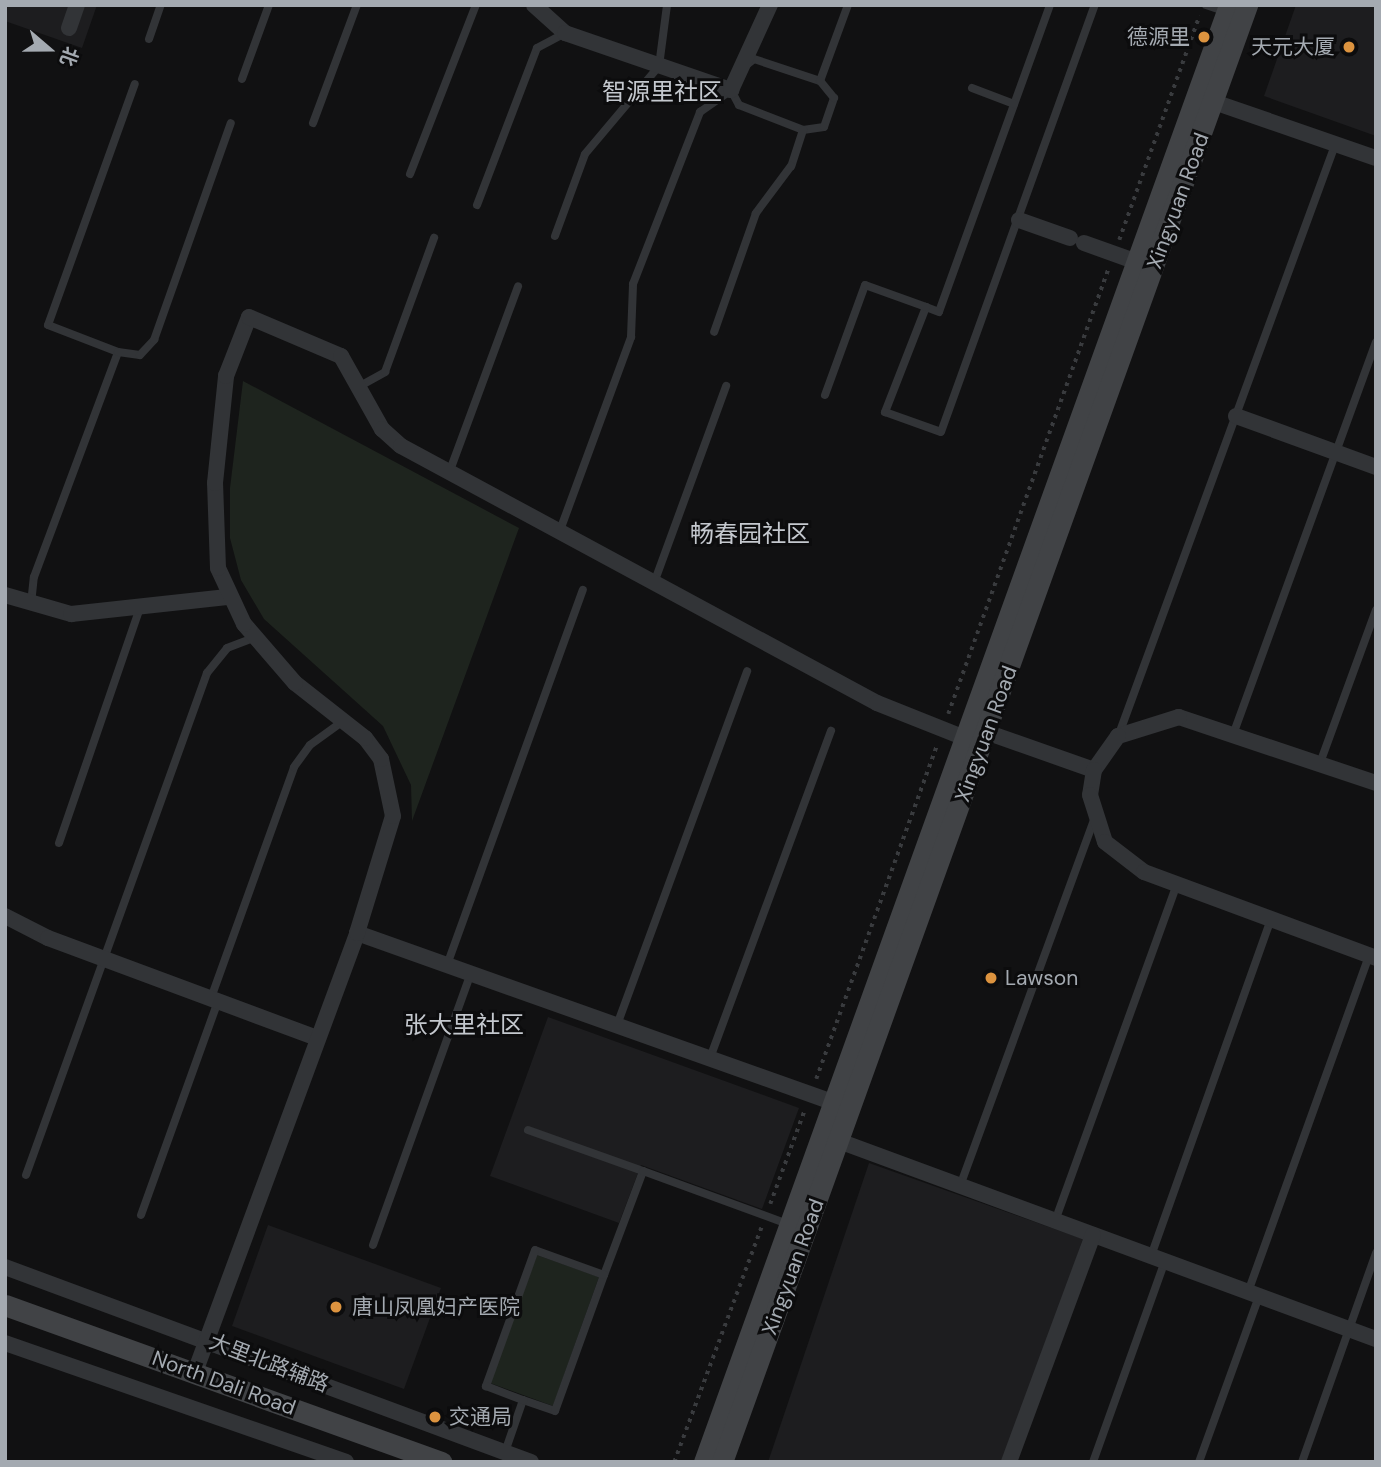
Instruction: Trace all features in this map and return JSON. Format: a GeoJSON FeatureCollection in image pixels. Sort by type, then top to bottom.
{"type":"FeatureCollection","features":[{"type":"Feature","properties":{"kind":"main road","name":"Xingyuan Road"},"geometry":{"type":"LineString","coordinates":[[722,1462],[1247,5]]}},
{"type":"Feature","properties":{"kind":"main road","name":"Xingyuan Road"},"geometry":{"type":"LineString","coordinates":[[704,1462],[1228,9]]}},
{"type":"Feature","properties":{"kind":"main road","name":"North Dali Road"},"geometry":{"type":"LineString","coordinates":[[5,1305],[442,1462]]}},
{"type":"Feature","properties":{"kind":"street"},"geometry":{"type":"LineString","coordinates":[[69,28],[77,5]]}},
{"type":"Feature","properties":{"kind":"street"},"geometry":{"type":"LineString","coordinates":[[534,5],[565,33],[731,90],[737,70],[770,5]]}},
{"type":"Feature","properties":{"kind":"street"},"geometry":{"type":"LineString","coordinates":[[1214,102],[1376,158]]}},
{"type":"Feature","properties":{"kind":"street"},"geometry":{"type":"LineString","coordinates":[[1019,220],[1137,261]]}},
{"type":"Feature","properties":{"kind":"street"},"geometry":{"type":"LineString","coordinates":[[195,1372],[357,933],[390,836],[392,790],[381,759],[343,721],[295,683],[227,597],[214,536],[215,483],[226,376],[249,317],[325,345],[360,386],[382,429],[449,473],[558,536],[877,703],[965,738]]}},
{"type":"Feature","properties":{"kind":"street"},"geometry":{"type":"LineString","coordinates":[[1237,416],[1376,467]]}},
{"type":"Feature","properties":{"kind":"street"},"geometry":{"type":"LineString","coordinates":[[5,595],[71,614],[227,597]]}},
{"type":"Feature","properties":{"kind":"street"},"geometry":{"type":"LineString","coordinates":[[1372,956],[1177,884],[1124,858],[1094,820],[1094,770],[1118,736],[1179,717],[1234,732],[1376,783]]}},
{"type":"Feature","properties":{"kind":"street"},"geometry":{"type":"LineString","coordinates":[[986,732],[1094,770]]}},
{"type":"Feature","properties":{"kind":"street"},"geometry":{"type":"LineString","coordinates":[[5,916],[103,958],[317,1038]]}},
{"type":"Feature","properties":{"kind":"street"},"geometry":{"type":"LineString","coordinates":[[357,933],[835,1102]]}},
{"type":"Feature","properties":{"kind":"street"},"geometry":{"type":"LineString","coordinates":[[839,1141],[1376,1339]]}},
{"type":"Feature","properties":{"kind":"street"},"geometry":{"type":"LineString","coordinates":[[1009,1462],[1093,1235]]}},
{"type":"Feature","properties":{"kind":"street","name":"大里北路辅路"},"geometry":{"type":"LineString","coordinates":[[5,1267],[531,1462]]}},
{"type":"Feature","properties":{"kind":"street"},"geometry":{"type":"LineString","coordinates":[[5,1343],[346,1462]]}},
{"type":"Feature","properties":{"kind":"lane"},"geometry":{"type":"LineString","coordinates":[[149,39],[161,5]]}},
{"type":"Feature","properties":{"kind":"lane"},"geometry":{"type":"LineString","coordinates":[[242,79],[269,5]]}},
{"type":"Feature","properties":{"kind":"lane"},"geometry":{"type":"LineString","coordinates":[[313,123],[357,5]]}},
{"type":"Feature","properties":{"kind":"lane"},"geometry":{"type":"LineString","coordinates":[[410,174],[476,5]]}},
{"type":"Feature","properties":{"kind":"lane"},"geometry":{"type":"LineString","coordinates":[[555,236],[584,154],[659,66],[667,5]]}},
{"type":"Feature","properties":{"kind":"lane"},"geometry":{"type":"LineString","coordinates":[[820,81],[848,5]]}},
{"type":"Feature","properties":{"kind":"lane"},"geometry":{"type":"LineString","coordinates":[[825,395],[865,285],[939,312],[1050,5]]}},
{"type":"Feature","properties":{"kind":"lane"},"geometry":{"type":"LineString","coordinates":[[926,307],[886,412],[942,432],[1095,5]]}},
{"type":"Feature","properties":{"kind":"lane"},"geometry":{"type":"LineString","coordinates":[[1206,5],[1228,9]]}},
{"type":"Feature","properties":{"kind":"lane"},"geometry":{"type":"LineString","coordinates":[[477,205],[537,48],[565,33]]}},
{"type":"Feature","properties":{"kind":"lane"},"geometry":{"type":"LineString","coordinates":[[558,536],[631,337],[638,272],[700,112],[731,90],[739,105],[803,130],[824,127],[834,98],[820,81],[754,59],[737,70]]}},
{"type":"Feature","properties":{"kind":"lane"},"geometry":{"type":"LineString","coordinates":[[135,85],[48,325],[118,352],[140,355],[154,340],[231,123]]}},
{"type":"Feature","properties":{"kind":"lane"},"geometry":{"type":"LineString","coordinates":[[972,88],[1014,104]]}},
{"type":"Feature","properties":{"kind":"lane"},"geometry":{"type":"LineString","coordinates":[[714,332],[756,213],[791,166],[803,130]]}},
{"type":"Feature","properties":{"kind":"lane"},"geometry":{"type":"LineString","coordinates":[[1118,736],[1335,145]]}},
{"type":"Feature","properties":{"kind":"lane"},"geometry":{"type":"LineString","coordinates":[[360,386],[385,372],[434,238]]}},
{"type":"Feature","properties":{"kind":"lane"},"geometry":{"type":"LineString","coordinates":[[449,473],[518,286]]}},
{"type":"Feature","properties":{"kind":"lane"},"geometry":{"type":"LineString","coordinates":[[1234,732],[1376,342]]}},
{"type":"Feature","properties":{"kind":"lane"},"geometry":{"type":"LineString","coordinates":[[32,604],[34,577],[118,352]]}},
{"type":"Feature","properties":{"kind":"lane"},"geometry":{"type":"LineString","coordinates":[[653,586],[726,386]]}},
{"type":"Feature","properties":{"kind":"lane"},"geometry":{"type":"LineString","coordinates":[[447,965],[583,590]]}},
{"type":"Feature","properties":{"kind":"lane"},"geometry":{"type":"LineString","coordinates":[[59,844],[140,608]]}},
{"type":"Feature","properties":{"kind":"lane"},"geometry":{"type":"LineString","coordinates":[[1320,763],[1376,610]]}},
{"type":"Feature","properties":{"kind":"lane"},"geometry":{"type":"LineString","coordinates":[[26,1175],[207,673],[227,649],[256,637]]}},
{"type":"Feature","properties":{"kind":"lane"},"geometry":{"type":"LineString","coordinates":[[617,1025],[747,671]]}},
{"type":"Feature","properties":{"kind":"lane"},"geometry":{"type":"LineString","coordinates":[[141,1215],[294,767],[310,744],[343,721]]}},
{"type":"Feature","properties":{"kind":"lane"},"geometry":{"type":"LineString","coordinates":[[710,1058],[831,731]]}},
{"type":"Feature","properties":{"kind":"lane"},"geometry":{"type":"LineString","coordinates":[[960,1186],[1094,820]]}},
{"type":"Feature","properties":{"kind":"lane"},"geometry":{"type":"LineString","coordinates":[[1055,1221],[1177,884]]}},
{"type":"Feature","properties":{"kind":"lane"},"geometry":{"type":"LineString","coordinates":[[1093,1462],[1271,919]]}},
{"type":"Feature","properties":{"kind":"lane"},"geometry":{"type":"LineString","coordinates":[[1199,1462],[1254,1294],[1372,956]]}},
{"type":"Feature","properties":{"kind":"lane"},"geometry":{"type":"LineString","coordinates":[[373,1245],[471,973]]}},
{"type":"Feature","properties":{"kind":"lane"},"geometry":{"type":"LineString","coordinates":[[528,1130],[791,1225]]}},
{"type":"Feature","properties":{"kind":"lane"},"geometry":{"type":"LineString","coordinates":[[604,1275],[535,1250],[486,1386],[555,1411],[643,1171]]}},
{"type":"Feature","properties":{"kind":"lane"},"geometry":{"type":"LineString","coordinates":[[1302,1462],[1376,1253]]}},
{"type":"Feature","properties":{"kind":"lane"},"geometry":{"type":"LineString","coordinates":[[505,1452],[523,1399]]}},
{"type":"Feature","properties":{"kind":"shaded area"},"geometry":{"type":"Polygon","coordinates":[[[5,5],[97,5],[82,48],[5,21],[5,5]]]}},
{"type":"Feature","properties":{"kind":"shaded area","name":"天元大厦"},"geometry":{"type":"Polygon","coordinates":[[[1296,5],[1376,5],[1376,136],[1264,96],[1296,5]]]}},
{"type":"Feature","properties":{"kind":"shaded area"},"geometry":{"type":"Polygon","coordinates":[[[243,381],[519,528],[412,821],[411,785],[383,726],[264,619],[241,580],[230,538],[230,488],[243,381]]]}},
{"type":"Feature","properties":{"kind":"shaded area"},"geometry":{"type":"Polygon","coordinates":[[[548,1017],[799,1108],[762,1209],[641,1165],[619,1223],[490,1176],[548,1017]]]}},
{"type":"Feature","properties":{"kind":"shaded area"},"geometry":{"type":"Polygon","coordinates":[[[869,1163],[1083,1239],[1006,1462],[768,1462],[869,1163]]]}},
{"type":"Feature","properties":{"kind":"shaded area","name":"唐山凤凰妇产医院"},"geometry":{"type":"Polygon","coordinates":[[[268,1225],[441,1288],[404,1389],[232,1326],[268,1225]]]}},
{"type":"Feature","properties":{"kind":"shaded area"},"geometry":{"type":"Polygon","coordinates":[[[537,1255],[599,1277],[553,1406],[490,1383],[537,1255]]]}},
{"type":"Feature","properties":{"kind":"place","name":"德源里"},"geometry":{"type":"Point","coordinates":[1204,37]}},
{"type":"Feature","properties":{"kind":"place","name":"天元大厦"},"geometry":{"type":"Point","coordinates":[1349,47]}},
{"type":"Feature","properties":{"kind":"place","name":"Lawson"},"geometry":{"type":"Point","coordinates":[991,978]}},
{"type":"Feature","properties":{"kind":"place","name":"唐山凤凰妇产医院"},"geometry":{"type":"Point","coordinates":[336,1307]}},
{"type":"Feature","properties":{"kind":"place","name":"交通局"},"geometry":{"type":"Point","coordinates":[435,1417]}},
{"type":"Feature","properties":{"kind":"district","name":"智源里社区"},"geometry":{"type":"Point","coordinates":[662,92]}},
{"type":"Feature","properties":{"kind":"district","name":"畅春园社区"},"geometry":{"type":"Point","coordinates":[750,534]}},
{"type":"Feature","properties":{"kind":"district","name":"张大里社区"},"geometry":{"type":"Point","coordinates":[464,1025]}}]}
